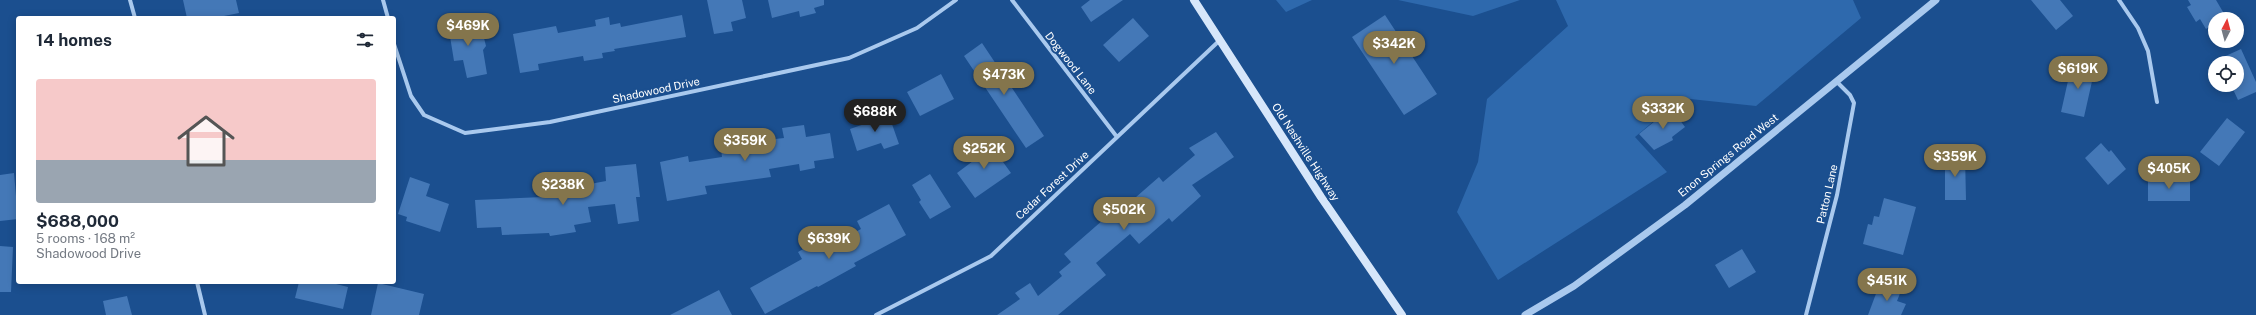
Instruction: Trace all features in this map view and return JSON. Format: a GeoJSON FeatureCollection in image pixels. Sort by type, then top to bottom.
{"type":"FeatureCollection","features":[{"type":"Feature","properties":{"kind":"main road","name":"Old Nashville Highway"},"geometry":{"type":"LineString","coordinates":[[1194,0],[1321,197],[1402,315]]}},
{"type":"Feature","properties":{"kind":"street"},"geometry":{"type":"LineString","coordinates":[[130,0],[134,16]]}},
{"type":"Feature","properties":{"kind":"street"},"geometry":{"type":"LineString","coordinates":[[383,0],[387,16]]}},
{"type":"Feature","properties":{"kind":"street","name":"Shadowood Drive"},"geometry":{"type":"LineString","coordinates":[[396,50],[412,96],[424,114],[465,133],[550,122],[849,58],[917,28],[956,0]]}},
{"type":"Feature","properties":{"kind":"street","name":"Dogwood Lane"},"geometry":{"type":"LineString","coordinates":[[1012,0],[1117,137]]}},
{"type":"Feature","properties":{"kind":"street","name":"Enon Springs Road West"},"geometry":{"type":"LineString","coordinates":[[1526,315],[1574,286],[1685,205],[1936,0]]}},
{"type":"Feature","properties":{"kind":"street"},"geometry":{"type":"LineString","coordinates":[[2119,0],[2138,28],[2148,51],[2157,102]]}},
{"type":"Feature","properties":{"kind":"street","name":"Cedar Forest Drive"},"geometry":{"type":"LineString","coordinates":[[876,315],[991,256],[1220,40]]}},
{"type":"Feature","properties":{"kind":"street","name":"Patton Lane"},"geometry":{"type":"LineString","coordinates":[[1806,315],[1837,195],[1854,104],[1850,95],[1836,81]]}},
{"type":"Feature","properties":{"kind":"street"},"geometry":{"type":"LineString","coordinates":[[197,284],[205,315]]}},
{"type":"Feature","properties":{"kind":"shaded area"},"geometry":{"type":"Polygon","coordinates":[[[1276,0],[1312,0],[1286,12],[1276,0]]]}},
{"type":"Feature","properties":{"kind":"shaded area"},"geometry":{"type":"Polygon","coordinates":[[[1398,0],[1520,0],[1473,16],[1398,0]]]}},
{"type":"Feature","properties":{"kind":"shaded area"},"geometry":{"type":"Polygon","coordinates":[[[1556,0],[1853,0],[1861,18],[1756,106],[1681,98],[1635,137],[1667,172],[1498,280],[1457,212],[1478,162],[1487,99],[1568,26],[1556,0]]]}},
{"type":"Feature","properties":{"kind":"building"},"geometry":{"type":"Polygon","coordinates":[[[183,0],[236,0],[239,13],[224,16],[187,16],[183,0]]]}},
{"type":"Feature","properties":{"kind":"building"},"geometry":{"type":"Polygon","coordinates":[[[707,0],[742,0],[746,18],[731,22],[733,31],[714,34],[707,0]]]}},
{"type":"Feature","properties":{"kind":"building"},"geometry":{"type":"Polygon","coordinates":[[[768,0],[824,0],[824,5],[814,8],[816,13],[800,17],[799,11],[772,18],[768,0]]]}},
{"type":"Feature","properties":{"kind":"building"},"geometry":{"type":"Polygon","coordinates":[[[1090,0],[1123,0],[1091,22],[1081,7],[1090,0]]]}},
{"type":"Feature","properties":{"kind":"building"},"geometry":{"type":"Polygon","coordinates":[[[2031,0],[2060,0],[2073,16],[2056,30],[2031,0]]]}},
{"type":"Feature","properties":{"kind":"building"},"geometry":{"type":"Polygon","coordinates":[[[2188,0],[2216,0],[2223,12],[2208,12],[2208,28],[2206,29],[2200,19],[2196,22],[2187,7],[2191,5],[2188,0]]]}},
{"type":"Feature","properties":{"kind":"building"},"geometry":{"type":"Polygon","coordinates":[[[682,15],[686,37],[614,49],[615,51],[602,53],[603,58],[584,61],[583,56],[538,64],[539,70],[520,73],[513,34],[556,26],[558,33],[596,26],[595,20],[609,17],[610,25],[620,23],[621,27],[682,15]]]}},
{"type":"Feature","properties":{"kind":"building"},"geometry":{"type":"Polygon","coordinates":[[[1385,15],[1437,94],[1404,115],[1352,37],[1385,15]]]}},
{"type":"Feature","properties":{"kind":"building"},"geometry":{"type":"Polygon","coordinates":[[[1133,18],[1149,36],[1119,62],[1103,45],[1133,18]]]}},
{"type":"Feature","properties":{"kind":"building"},"geometry":{"type":"Polygon","coordinates":[[[476,19],[479,35],[484,38],[486,46],[483,50],[487,74],[467,78],[463,60],[454,61],[448,24],[476,19]]]}},
{"type":"Feature","properties":{"kind":"building"},"geometry":{"type":"Polygon","coordinates":[[[982,43],[1044,136],[1026,148],[964,56],[982,43]]]}},
{"type":"Feature","properties":{"kind":"building"},"geometry":{"type":"Polygon","coordinates":[[[2241,49],[2256,82],[2256,92],[2238,100],[2234,92],[2244,92],[2244,56],[2226,56],[2241,49]]]}},
{"type":"Feature","properties":{"kind":"building"},"geometry":{"type":"Polygon","coordinates":[[[2072,63],[2095,68],[2084,117],[2061,112],[2072,63]]]}},
{"type":"Feature","properties":{"kind":"building"},"geometry":{"type":"Polygon","coordinates":[[[941,74],[954,99],[920,116],[907,92],[941,74]]]}},
{"type":"Feature","properties":{"kind":"building"},"geometry":{"type":"Polygon","coordinates":[[[1671,108],[1685,127],[1672,137],[1673,140],[1654,150],[1639,134],[1671,108]]]}},
{"type":"Feature","properties":{"kind":"building"},"geometry":{"type":"Polygon","coordinates":[[[887,110],[899,144],[884,149],[881,143],[857,151],[850,129],[876,120],[874,115],[887,110]]]}},
{"type":"Feature","properties":{"kind":"building"},"geometry":{"type":"Polygon","coordinates":[[[2227,118],[2245,132],[2219,166],[2200,152],[2227,118]]]}},
{"type":"Feature","properties":{"kind":"building"},"geometry":{"type":"Polygon","coordinates":[[[804,125],[806,137],[830,133],[834,158],[814,161],[815,168],[800,171],[799,164],[769,169],[771,177],[705,186],[707,194],[667,201],[660,162],[688,156],[689,162],[722,157],[720,141],[741,138],[742,143],[784,138],[782,128],[804,125]]]}},
{"type":"Feature","properties":{"kind":"building"},"geometry":{"type":"Polygon","coordinates":[[[1216,132],[1234,157],[1192,185],[1201,196],[1172,222],[1169,218],[1139,244],[1130,234],[1096,263],[1106,275],[1058,315],[997,315],[1020,299],[1015,293],[1030,283],[1038,296],[1062,276],[1059,272],[1071,262],[1064,254],[1111,213],[1118,209],[1120,211],[1159,177],[1163,182],[1195,155],[1189,148],[1216,132]]]}},
{"type":"Feature","properties":{"kind":"building"},"geometry":{"type":"Polygon","coordinates":[[[987,140],[1011,173],[975,198],[957,173],[977,158],[972,152],[987,140]]]}},
{"type":"Feature","properties":{"kind":"building"},"geometry":{"type":"Polygon","coordinates":[[[2101,143],[2109,152],[2111,150],[2126,169],[2108,185],[2085,158],[2101,143]]]}},
{"type":"Feature","properties":{"kind":"building"},"geometry":{"type":"Polygon","coordinates":[[[1945,155],[1965,155],[1966,200],[1945,200],[1945,155]]]}},
{"type":"Feature","properties":{"kind":"building"},"geometry":{"type":"Polygon","coordinates":[[[636,164],[640,197],[636,197],[639,221],[618,224],[615,204],[588,207],[591,222],[574,225],[576,232],[550,236],[549,233],[502,235],[501,227],[477,228],[475,200],[543,197],[542,193],[606,181],[605,167],[636,164]]]}},
{"type":"Feature","properties":{"kind":"building"},"geometry":{"type":"Polygon","coordinates":[[[14,173],[16,219],[0,221],[0,175],[14,173]]]}},
{"type":"Feature","properties":{"kind":"building"},"geometry":{"type":"Polygon","coordinates":[[[930,174],[951,207],[930,219],[919,202],[921,200],[912,185],[930,174]]]}},
{"type":"Feature","properties":{"kind":"building"},"geometry":{"type":"Polygon","coordinates":[[[410,177],[430,184],[426,196],[449,204],[440,232],[406,221],[407,217],[398,214],[410,177]]]}},
{"type":"Feature","properties":{"kind":"building"},"geometry":{"type":"Polygon","coordinates":[[[2148,178],[2190,178],[2190,201],[2148,201],[2148,178]]]}},
{"type":"Feature","properties":{"kind":"building"},"geometry":{"type":"Polygon","coordinates":[[[1884,198],[1916,207],[1903,255],[1863,244],[1868,224],[1872,225],[1874,216],[1879,217],[1884,198]]]}},
{"type":"Feature","properties":{"kind":"building"},"geometry":{"type":"Polygon","coordinates":[[[889,204],[906,235],[854,263],[856,266],[765,314],[750,288],[802,259],[798,252],[827,235],[833,244],[861,229],[857,221],[889,204]]]}},
{"type":"Feature","properties":{"kind":"building"},"geometry":{"type":"Polygon","coordinates":[[[0,246],[13,247],[11,292],[0,292],[0,246]]]}},
{"type":"Feature","properties":{"kind":"building"},"geometry":{"type":"Polygon","coordinates":[[[1742,249],[1756,272],[1729,288],[1715,265],[1742,249]]]}},
{"type":"Feature","properties":{"kind":"building"},"geometry":{"type":"Polygon","coordinates":[[[1880,283],[1901,291],[1897,301],[1906,304],[1901,315],[1868,315],[1880,283]]]}},
{"type":"Feature","properties":{"kind":"building"},"geometry":{"type":"Polygon","coordinates":[[[298,284],[336,284],[348,287],[343,309],[295,298],[298,284]]]}},
{"type":"Feature","properties":{"kind":"building"},"geometry":{"type":"Polygon","coordinates":[[[378,284],[424,294],[419,315],[371,315],[378,284]]]}},
{"type":"Feature","properties":{"kind":"building"},"geometry":{"type":"Polygon","coordinates":[[[719,290],[732,315],[670,315],[719,290]]]}},
{"type":"Feature","properties":{"kind":"building"},"geometry":{"type":"Polygon","coordinates":[[[127,296],[132,315],[106,315],[103,301],[127,296]]]}}]}
